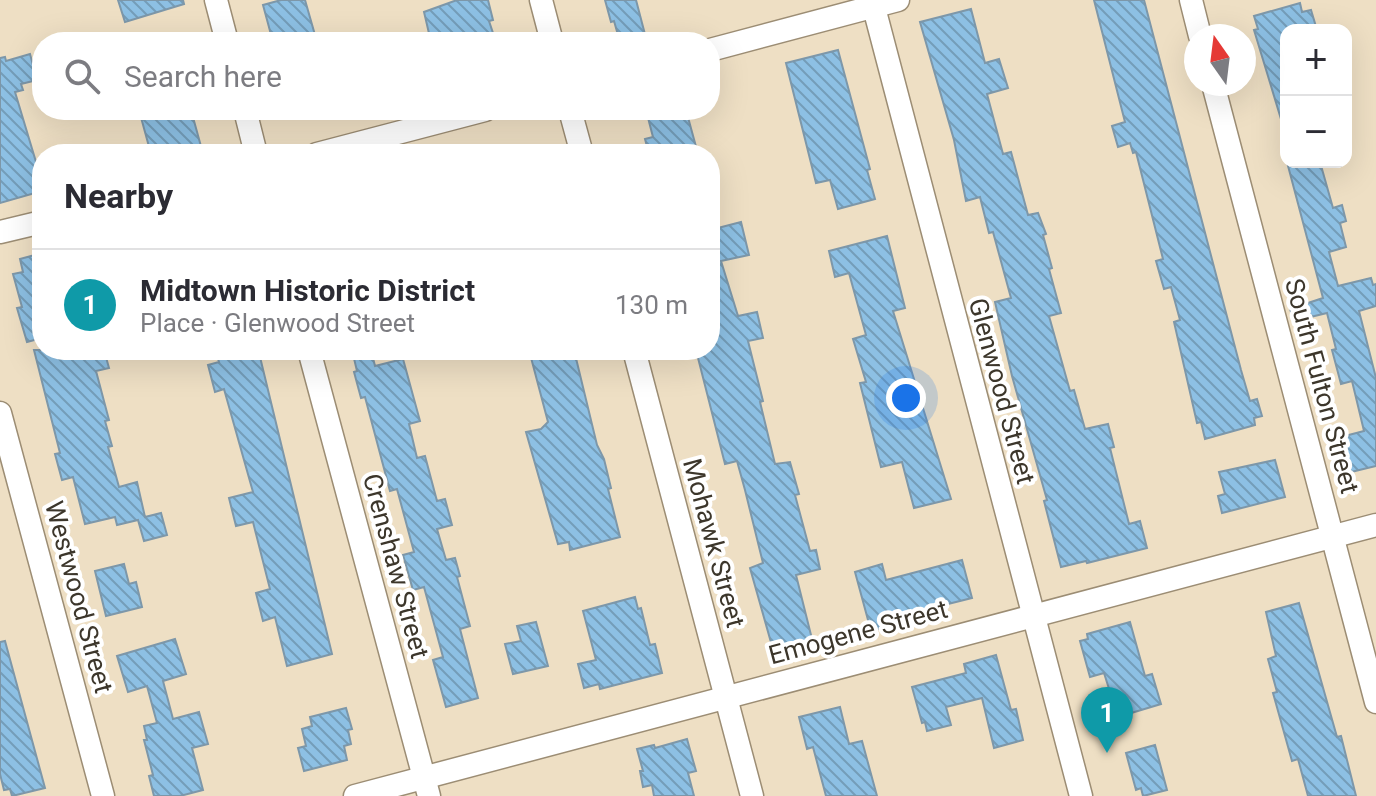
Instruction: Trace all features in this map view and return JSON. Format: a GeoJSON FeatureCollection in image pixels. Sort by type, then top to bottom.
{"type":"FeatureCollection","features":[{"type":"Feature","properties":{"kind":"street"},"geometry":{"type":"LineString","coordinates":[[216,0],[224,32]]}},
{"type":"Feature","properties":{"kind":"street"},"geometry":{"type":"LineString","coordinates":[[541,0],[549,32]]}},
{"type":"Feature","properties":{"kind":"street"},"geometry":{"type":"LineString","coordinates":[[720,47],[872,3],[898,0]]}},
{"type":"Feature","properties":{"kind":"street"},"geometry":{"type":"LineString","coordinates":[[1191,0],[1197,24]]}},
{"type":"Feature","properties":{"kind":"street","name":"Glenwood Street"},"geometry":{"type":"LineString","coordinates":[[872,3],[1081,796]]}},
{"type":"Feature","properties":{"kind":"street","name":"South Fulton Street"},"geometry":{"type":"LineString","coordinates":[[1216,96],[1376,702]]}},
{"type":"Feature","properties":{"kind":"street"},"geometry":{"type":"LineString","coordinates":[[248,120],[254,144]]}},
{"type":"Feature","properties":{"kind":"street"},"geometry":{"type":"LineString","coordinates":[[355,144],[447,120]]}},
{"type":"Feature","properties":{"kind":"street"},"geometry":{"type":"LineString","coordinates":[[573,120],[579,144]]}},
{"type":"Feature","properties":{"kind":"street"},"geometry":{"type":"LineString","coordinates":[[0,232],[32,224]]}},
{"type":"Feature","properties":{"kind":"street","name":"Crenshaw Street"},"geometry":{"type":"LineString","coordinates":[[312,360],[426,787]]}},
{"type":"Feature","properties":{"kind":"street","name":"Mohawk Street"},"geometry":{"type":"LineString","coordinates":[[637,360],[752,796]]}},
{"type":"Feature","properties":{"kind":"street","name":"Westwood Street"},"geometry":{"type":"LineString","coordinates":[[0,413],[103,796]]}},
{"type":"Feature","properties":{"kind":"street","name":"Emogene Street"},"geometry":{"type":"LineString","coordinates":[[355,796],[426,787],[726,696],[1376,525]]}},
{"type":"Feature","properties":{"kind":"building"},"geometry":{"type":"Polygon","coordinates":[[[118,0],[183,0],[184,4],[125,22],[118,0]]]}},
{"type":"Feature","properties":{"kind":"building"},"geometry":{"type":"Polygon","coordinates":[[[281,0],[305,0],[314,32],[270,32],[263,5],[281,0]]]}},
{"type":"Feature","properties":{"kind":"building"},"geometry":{"type":"Polygon","coordinates":[[[457,0],[488,0],[493,32],[429,32],[424,12],[457,0]]]}},
{"type":"Feature","properties":{"kind":"building"},"geometry":{"type":"Polygon","coordinates":[[[605,0],[636,0],[644,32],[617,32],[614,21],[611,22],[605,0]]]}},
{"type":"Feature","properties":{"kind":"building"},"geometry":{"type":"Polygon","coordinates":[[[1094,0],[1144,0],[1241,370],[1250,401],[1257,399],[1262,416],[1254,418],[1255,425],[1205,439],[1201,422],[1197,423],[1174,322],[1180,320],[1171,287],[1164,289],[1156,261],[1163,259],[1136,152],[1133,153],[1130,143],[1118,147],[1112,126],[1125,122],[1094,0]]]}},
{"type":"Feature","properties":{"kind":"building"},"geometry":{"type":"Polygon","coordinates":[[[1300,3],[1302,12],[1311,10],[1315,24],[1280,24],[1280,116],[1256,37],[1258,29],[1254,16],[1300,3]]]}},
{"type":"Feature","properties":{"kind":"building"},"geometry":{"type":"Polygon","coordinates":[[[971,9],[985,63],[999,59],[1008,88],[987,94],[1003,154],[1011,152],[1028,215],[1038,213],[1046,234],[1043,235],[1052,268],[1049,269],[1061,313],[1049,316],[1070,391],[1074,390],[1085,429],[1108,424],[1114,447],[1110,448],[1129,524],[1140,521],[1147,548],[1061,567],[1044,501],[1047,500],[995,302],[1011,298],[980,197],[966,201],[954,140],[920,22],[971,9]]]}},
{"type":"Feature","properties":{"kind":"building"},"geometry":{"type":"Polygon","coordinates":[[[838,50],[875,199],[838,209],[830,180],[816,183],[786,63],[838,50]]]}},
{"type":"Feature","properties":{"kind":"building"},"geometry":{"type":"Polygon","coordinates":[[[30,54],[32,61],[32,81],[21,84],[23,90],[15,92],[32,149],[32,194],[0,203],[0,58],[5,57],[6,61],[30,54]]]}},
{"type":"Feature","properties":{"kind":"building"},"geometry":{"type":"Polygon","coordinates":[[[142,120],[194,120],[200,144],[148,144],[142,120]]]}},
{"type":"Feature","properties":{"kind":"building"},"geometry":{"type":"Polygon","coordinates":[[[649,120],[689,120],[695,144],[646,144],[645,139],[653,137],[649,120]]]}},
{"type":"Feature","properties":{"kind":"building"},"geometry":{"type":"Polygon","coordinates":[[[1289,168],[1322,168],[1333,208],[1342,205],[1346,221],[1340,223],[1346,247],[1329,252],[1338,286],[1371,278],[1373,285],[1376,284],[1376,306],[1359,311],[1376,378],[1376,466],[1351,472],[1341,437],[1364,431],[1352,381],[1341,384],[1327,313],[1294,321],[1290,309],[1323,298],[1289,168]]]}},
{"type":"Feature","properties":{"kind":"building"},"geometry":{"type":"Polygon","coordinates":[[[741,222],[749,255],[721,261],[738,316],[757,312],[763,338],[748,341],[775,464],[790,462],[810,551],[816,550],[820,569],[796,575],[813,643],[774,653],[750,568],[763,563],[745,490],[737,461],[725,464],[699,360],[720,360],[720,227],[741,222]]]}},
{"type":"Feature","properties":{"kind":"building"},"geometry":{"type":"Polygon","coordinates":[[[887,236],[905,308],[893,311],[951,499],[914,508],[902,462],[881,467],[860,383],[866,382],[853,339],[866,335],[849,273],[835,277],[829,251],[887,236]]]}},
{"type":"Feature","properties":{"kind":"building"},"geometry":{"type":"Polygon","coordinates":[[[32,256],[32,341],[27,342],[17,308],[22,307],[13,274],[23,272],[20,259],[32,256]]]}},
{"type":"Feature","properties":{"kind":"building"},"geometry":{"type":"Polygon","coordinates":[[[37,360],[107,360],[109,368],[96,371],[109,420],[105,421],[112,446],[108,447],[119,487],[137,482],[145,517],[161,513],[167,535],[144,541],[138,520],[117,525],[115,517],[85,524],[73,477],[62,480],[55,454],[60,453],[37,360]]]}},
{"type":"Feature","properties":{"kind":"building"},"geometry":{"type":"Polygon","coordinates":[[[261,360],[332,654],[287,666],[275,617],[263,621],[256,593],[270,589],[253,522],[236,526],[229,498],[253,492],[224,389],[215,392],[208,365],[261,360]]]}},
{"type":"Feature","properties":{"kind":"building"},"geometry":{"type":"Polygon","coordinates":[[[354,360],[374,360],[375,366],[403,360],[420,421],[409,424],[417,458],[425,456],[437,501],[445,499],[452,525],[437,529],[446,560],[455,558],[460,576],[457,577],[470,626],[460,629],[478,698],[446,707],[433,660],[443,657],[424,587],[413,590],[403,555],[414,552],[397,489],[390,491],[365,397],[361,398],[354,372],[357,371],[354,360]]]}},
{"type":"Feature","properties":{"kind":"building"},"geometry":{"type":"Polygon","coordinates":[[[532,360],[576,360],[597,445],[604,459],[620,537],[570,550],[569,542],[558,544],[526,432],[541,429],[548,422],[532,360]]]}},
{"type":"Feature","properties":{"kind":"building"},"geometry":{"type":"Polygon","coordinates":[[[1275,460],[1285,497],[1222,513],[1218,496],[1225,494],[1219,472],[1275,460]]]}},
{"type":"Feature","properties":{"kind":"building"},"geometry":{"type":"Polygon","coordinates":[[[962,560],[972,598],[896,617],[898,624],[871,631],[855,572],[882,564],[886,580],[962,560]]]}},
{"type":"Feature","properties":{"kind":"building"},"geometry":{"type":"Polygon","coordinates":[[[124,564],[129,584],[136,582],[142,607],[106,616],[95,571],[124,564]]]}},
{"type":"Feature","properties":{"kind":"building"},"geometry":{"type":"Polygon","coordinates":[[[635,597],[638,609],[641,608],[650,645],[655,644],[662,673],[600,689],[599,684],[584,688],[578,664],[596,660],[583,611],[635,597]]]}},
{"type":"Feature","properties":{"kind":"building"},"geometry":{"type":"Polygon","coordinates":[[[1299,603],[1337,737],[1341,736],[1356,796],[1308,796],[1298,759],[1292,761],[1273,693],[1277,692],[1268,659],[1276,656],[1266,612],[1299,603]]]}},
{"type":"Feature","properties":{"kind":"building"},"geometry":{"type":"Polygon","coordinates":[[[536,622],[548,666],[513,674],[505,644],[521,641],[517,626],[536,622]]]}},
{"type":"Feature","properties":{"kind":"building"},"geometry":{"type":"Polygon","coordinates":[[[1130,622],[1145,676],[1152,674],[1161,704],[1118,717],[1104,673],[1090,677],[1080,641],[1088,639],[1087,634],[1130,622]]]}},
{"type":"Feature","properties":{"kind":"building"},"geometry":{"type":"Polygon","coordinates":[[[175,639],[186,674],[163,681],[173,719],[199,712],[208,744],[192,748],[203,790],[180,796],[154,796],[144,726],[157,723],[147,686],[128,692],[117,656],[175,639]]]}},
{"type":"Feature","properties":{"kind":"building"},"geometry":{"type":"Polygon","coordinates":[[[5,641],[45,788],[12,796],[10,789],[4,790],[0,774],[0,642],[5,641]]]}},
{"type":"Feature","properties":{"kind":"building"},"geometry":{"type":"Polygon","coordinates":[[[996,655],[1011,710],[1016,709],[1023,740],[994,748],[982,698],[946,707],[951,725],[927,731],[912,687],[966,673],[964,664],[996,655]]]}},
{"type":"Feature","properties":{"kind":"building"},"geometry":{"type":"Polygon","coordinates":[[[840,707],[849,744],[862,741],[877,796],[826,796],[813,747],[807,749],[799,717],[840,707]]]}},
{"type":"Feature","properties":{"kind":"building"},"geometry":{"type":"Polygon","coordinates":[[[346,708],[352,729],[348,730],[351,744],[344,746],[347,760],[304,771],[298,748],[306,746],[302,729],[312,726],[310,717],[346,708]]]}},
{"type":"Feature","properties":{"kind":"building"},"geometry":{"type":"Polygon","coordinates":[[[687,739],[696,771],[688,773],[694,796],[654,796],[652,785],[643,787],[640,771],[643,771],[637,749],[654,745],[655,748],[687,739]]]}},
{"type":"Feature","properties":{"kind":"building"},"geometry":{"type":"Polygon","coordinates":[[[1155,745],[1167,790],[1143,796],[1141,788],[1136,790],[1126,753],[1155,745]]]}},
{"type":"Feature","properties":{"kind":"place","name":"Midtown Historic District"},"geometry":{"type":"Point","coordinates":[1107,753]}}]}
